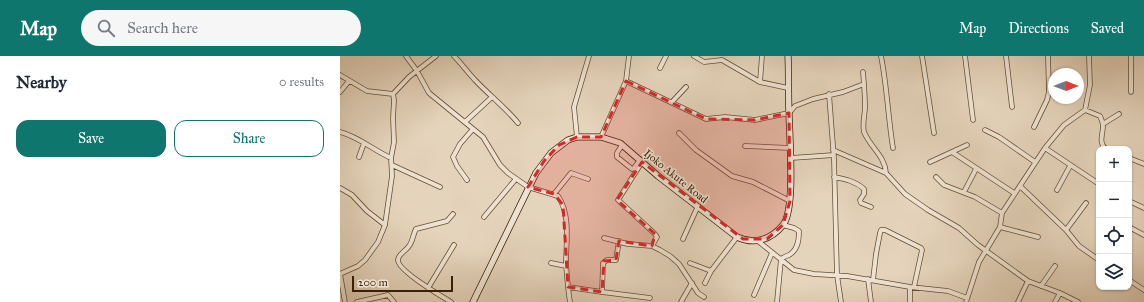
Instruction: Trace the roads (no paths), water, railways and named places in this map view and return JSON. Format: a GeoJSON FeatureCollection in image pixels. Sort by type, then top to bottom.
{"type":"FeatureCollection","features":[{"type":"Feature","properties":{"kind":"main road"},"geometry":{"type":"LineString","coordinates":[[758,241],[767,239],[783,225],[790,200],[788,56]]}},
{"type":"Feature","properties":{"kind":"main road","name":"Ijoko Akute Road"},"geometry":{"type":"LineString","coordinates":[[473,302],[536,173],[551,152],[563,143],[577,137],[601,137],[612,139],[622,145],[669,185],[737,237],[758,241]]}},
{"type":"Feature","properties":{"kind":"street"},"geometry":{"type":"LineString","coordinates":[[406,56],[430,93],[483,137],[500,165],[516,180],[528,187],[554,194],[561,200],[566,222],[566,266],[570,302]]}},
{"type":"Feature","properties":{"kind":"street"},"geometry":{"type":"LineString","coordinates":[[345,302],[340,274],[358,266],[365,260],[378,242],[385,225],[392,176],[394,142],[392,118],[394,100],[393,94],[400,85],[436,56]]}},
{"type":"Feature","properties":{"kind":"street"},"geometry":{"type":"LineString","coordinates":[[454,56],[474,80],[492,98],[508,110],[518,123]]}},
{"type":"Feature","properties":{"kind":"street"},"geometry":{"type":"LineString","coordinates":[[577,137],[574,107],[589,56]]}},
{"type":"Feature","properties":{"kind":"street"},"geometry":{"type":"LineString","coordinates":[[601,137],[626,81],[630,56]]}},
{"type":"Feature","properties":{"kind":"street"},"geometry":{"type":"LineString","coordinates":[[660,68],[666,56]]}},
{"type":"Feature","properties":{"kind":"street"},"geometry":{"type":"LineString","coordinates":[[694,56],[704,62],[722,60],[760,82],[788,88]]}},
{"type":"Feature","properties":{"kind":"street"},"geometry":{"type":"LineString","coordinates":[[760,82],[762,56]]}},
{"type":"Feature","properties":{"kind":"street"},"geometry":{"type":"LineString","coordinates":[[881,56],[893,148]]}},
{"type":"Feature","properties":{"kind":"street"},"geometry":{"type":"LineString","coordinates":[[922,56],[934,133]]}},
{"type":"Feature","properties":{"kind":"street"},"geometry":{"type":"LineString","coordinates":[[965,56],[973,120]]}},
{"type":"Feature","properties":{"kind":"street"},"geometry":{"type":"LineString","coordinates":[[1006,56],[1012,107]]}},
{"type":"Feature","properties":{"kind":"street"},"geometry":{"type":"LineString","coordinates":[[1034,127],[1047,100],[1049,92],[1048,56]]}},
{"type":"Feature","properties":{"kind":"street"},"geometry":{"type":"LineString","coordinates":[[758,241],[794,270],[814,274],[868,279],[912,287],[948,291],[967,300],[979,262],[1000,227],[1002,213],[1014,193],[1021,187],[1034,162],[1045,148],[1064,126],[1085,110],[1090,85],[1089,56]]}},
{"type":"Feature","properties":{"kind":"street"},"geometry":{"type":"LineString","coordinates":[[1131,56],[1131,92]]}},
{"type":"Feature","properties":{"kind":"street"},"geometry":{"type":"LineString","coordinates":[[863,72],[865,109],[864,128],[866,136],[886,166],[886,173]]}},
{"type":"Feature","properties":{"kind":"street"},"geometry":{"type":"LineString","coordinates":[[340,75],[367,90],[393,94]]}},
{"type":"Feature","properties":{"kind":"street"},"geometry":{"type":"LineString","coordinates":[[340,92],[349,81]]}},
{"type":"Feature","properties":{"kind":"street"},"geometry":{"type":"LineString","coordinates":[[626,81],[706,119],[725,117],[755,120],[789,113],[795,106],[813,99],[829,94],[843,92],[864,84]]}},
{"type":"Feature","properties":{"kind":"street"},"geometry":{"type":"LineString","coordinates":[[672,102],[686,87]]}},
{"type":"Feature","properties":{"kind":"street"},"geometry":{"type":"LineString","coordinates":[[829,94],[834,150],[836,275],[841,302]]}},
{"type":"Feature","properties":{"kind":"street"},"geometry":{"type":"LineString","coordinates":[[465,122],[492,98]]}},
{"type":"Feature","properties":{"kind":"street"},"geometry":{"type":"LineString","coordinates":[[1085,110],[1100,116],[1103,124],[1101,142],[1103,146]]}},
{"type":"Feature","properties":{"kind":"street"},"geometry":{"type":"LineString","coordinates":[[1103,124],[1119,114]]}},
{"type":"Feature","properties":{"kind":"street"},"geometry":{"type":"LineString","coordinates":[[467,180],[457,166],[453,156],[460,144],[473,129]]}},
{"type":"Feature","properties":{"kind":"street"},"geometry":{"type":"LineString","coordinates":[[986,130],[999,137],[1034,162]]}},
{"type":"Feature","properties":{"kind":"street"},"geometry":{"type":"LineString","coordinates":[[340,132],[351,135],[378,152],[392,158]]}},
{"type":"Feature","properties":{"kind":"street"},"geometry":{"type":"LineString","coordinates":[[679,133],[696,150],[732,176],[753,182],[790,200]]}},
{"type":"Feature","properties":{"kind":"street"},"geometry":{"type":"LineString","coordinates":[[359,157],[364,143]]}},
{"type":"Feature","properties":{"kind":"street"},"geometry":{"type":"LineString","coordinates":[[622,145],[617,157],[632,169],[641,161]]}},
{"type":"Feature","properties":{"kind":"street"},"geometry":{"type":"LineString","coordinates":[[930,162],[967,145]]}},
{"type":"Feature","properties":{"kind":"street"},"geometry":{"type":"LineString","coordinates":[[745,146],[790,148]]}},
{"type":"Feature","properties":{"kind":"street"},"geometry":{"type":"LineString","coordinates":[[1045,148],[1096,182]]}},
{"type":"Feature","properties":{"kind":"street"},"geometry":{"type":"LineString","coordinates":[[834,150],[886,173],[905,194],[928,210],[959,228],[1028,281],[1060,293],[1078,302]]}},
{"type":"Feature","properties":{"kind":"street"},"geometry":{"type":"LineString","coordinates":[[952,152],[1014,193]]}},
{"type":"Feature","properties":{"kind":"street"},"geometry":{"type":"LineString","coordinates":[[790,158],[834,155]]}},
{"type":"Feature","properties":{"kind":"street"},"geometry":{"type":"LineString","coordinates":[[1132,159],[1144,164]]}},
{"type":"Feature","properties":{"kind":"street"},"geometry":{"type":"LineString","coordinates":[[641,161],[618,200],[656,234],[657,237],[652,246]]}},
{"type":"Feature","properties":{"kind":"street"},"geometry":{"type":"LineString","coordinates":[[392,165],[440,187]]}},
{"type":"Feature","properties":{"kind":"street"},"geometry":{"type":"LineString","coordinates":[[1057,190],[1070,166]]}},
{"type":"Feature","properties":{"kind":"street"},"geometry":{"type":"LineString","coordinates":[[964,192],[976,169]]}},
{"type":"Feature","properties":{"kind":"street"},"geometry":{"type":"LineString","coordinates":[[554,194],[571,174],[588,179]]}},
{"type":"Feature","properties":{"kind":"street"},"geometry":{"type":"LineString","coordinates":[[936,177],[944,185],[964,192],[1002,213]]}},
{"type":"Feature","properties":{"kind":"street"},"geometry":{"type":"LineString","coordinates":[[834,178],[848,180],[864,189],[864,194],[860,200],[861,203],[871,207]]}},
{"type":"Feature","properties":{"kind":"street"},"geometry":{"type":"LineString","coordinates":[[484,216],[516,180]]}},
{"type":"Feature","properties":{"kind":"street"},"geometry":{"type":"LineString","coordinates":[[1021,187],[1066,230],[1079,246],[1096,258]]}},
{"type":"Feature","properties":{"kind":"street"},"geometry":{"type":"LineString","coordinates":[[340,188],[352,195],[367,211],[385,225]]}},
{"type":"Feature","properties":{"kind":"street"},"geometry":{"type":"LineString","coordinates":[[1132,202],[1144,208]]}},
{"type":"Feature","properties":{"kind":"street"},"geometry":{"type":"LineString","coordinates":[[1066,230],[1086,203]]}},
{"type":"Feature","properties":{"kind":"street"},"geometry":{"type":"LineString","coordinates":[[683,239],[698,206]]}},
{"type":"Feature","properties":{"kind":"street"},"geometry":{"type":"LineString","coordinates":[[450,302],[428,288],[399,265],[398,261],[399,256],[410,245],[416,229],[447,221],[453,214]]}},
{"type":"Feature","properties":{"kind":"street"},"geometry":{"type":"LineString","coordinates":[[780,259],[791,254],[796,249],[799,241],[799,231],[783,225]]}},
{"type":"Feature","properties":{"kind":"street"},"geometry":{"type":"LineString","coordinates":[[1000,227],[1038,237]]}},
{"type":"Feature","properties":{"kind":"street"},"geometry":{"type":"LineString","coordinates":[[1132,229],[1144,235]]}},
{"type":"Feature","properties":{"kind":"street"},"geometry":{"type":"LineString","coordinates":[[873,280],[881,230],[885,230],[921,248],[922,250],[912,287],[910,302]]}},
{"type":"Feature","properties":{"kind":"street"},"geometry":{"type":"LineString","coordinates":[[706,283],[711,271],[737,237]]}},
{"type":"Feature","properties":{"kind":"street"},"geometry":{"type":"LineString","coordinates":[[604,238],[652,246],[665,253],[679,264],[698,293],[704,297]]}},
{"type":"Feature","properties":{"kind":"street"},"geometry":{"type":"LineString","coordinates":[[602,292],[603,263],[607,260],[616,260],[619,241]]}},
{"type":"Feature","properties":{"kind":"street"},"geometry":{"type":"LineString","coordinates":[[428,288],[454,245]]}},
{"type":"Feature","properties":{"kind":"street"},"geometry":{"type":"LineString","coordinates":[[754,295],[772,253]]}},
{"type":"Feature","properties":{"kind":"street"},"geometry":{"type":"LineString","coordinates":[[777,302],[780,259]]}},
{"type":"Feature","properties":{"kind":"street"},"geometry":{"type":"LineString","coordinates":[[552,263],[566,266]]}},
{"type":"Feature","properties":{"kind":"street"},"geometry":{"type":"LineString","coordinates":[[690,263],[711,271]]}},
{"type":"Feature","properties":{"kind":"street"},"geometry":{"type":"LineString","coordinates":[[1040,286],[1055,266]]}},
{"type":"Feature","properties":{"kind":"street"},"geometry":{"type":"LineString","coordinates":[[868,279],[871,302]]}},
{"type":"Feature","properties":{"kind":"street"},"geometry":{"type":"LineString","coordinates":[[1018,302],[1028,281]]}},
{"type":"Feature","properties":{"kind":"street"},"geometry":{"type":"LineString","coordinates":[[1132,282],[1144,290]]}},
{"type":"Feature","properties":{"kind":"street"},"geometry":{"type":"LineString","coordinates":[[681,302],[692,283]]}},
{"type":"Feature","properties":{"kind":"street"},"geometry":{"type":"LineString","coordinates":[[568,286],[650,298]]}},
{"type":"Feature","properties":{"kind":"street"},"geometry":{"type":"LineString","coordinates":[[1055,302],[1060,293]]}},
{"type":"Feature","properties":{"kind":"street"},"geometry":{"type":"LineString","coordinates":[[357,302],[388,295],[394,302]]}}]}
